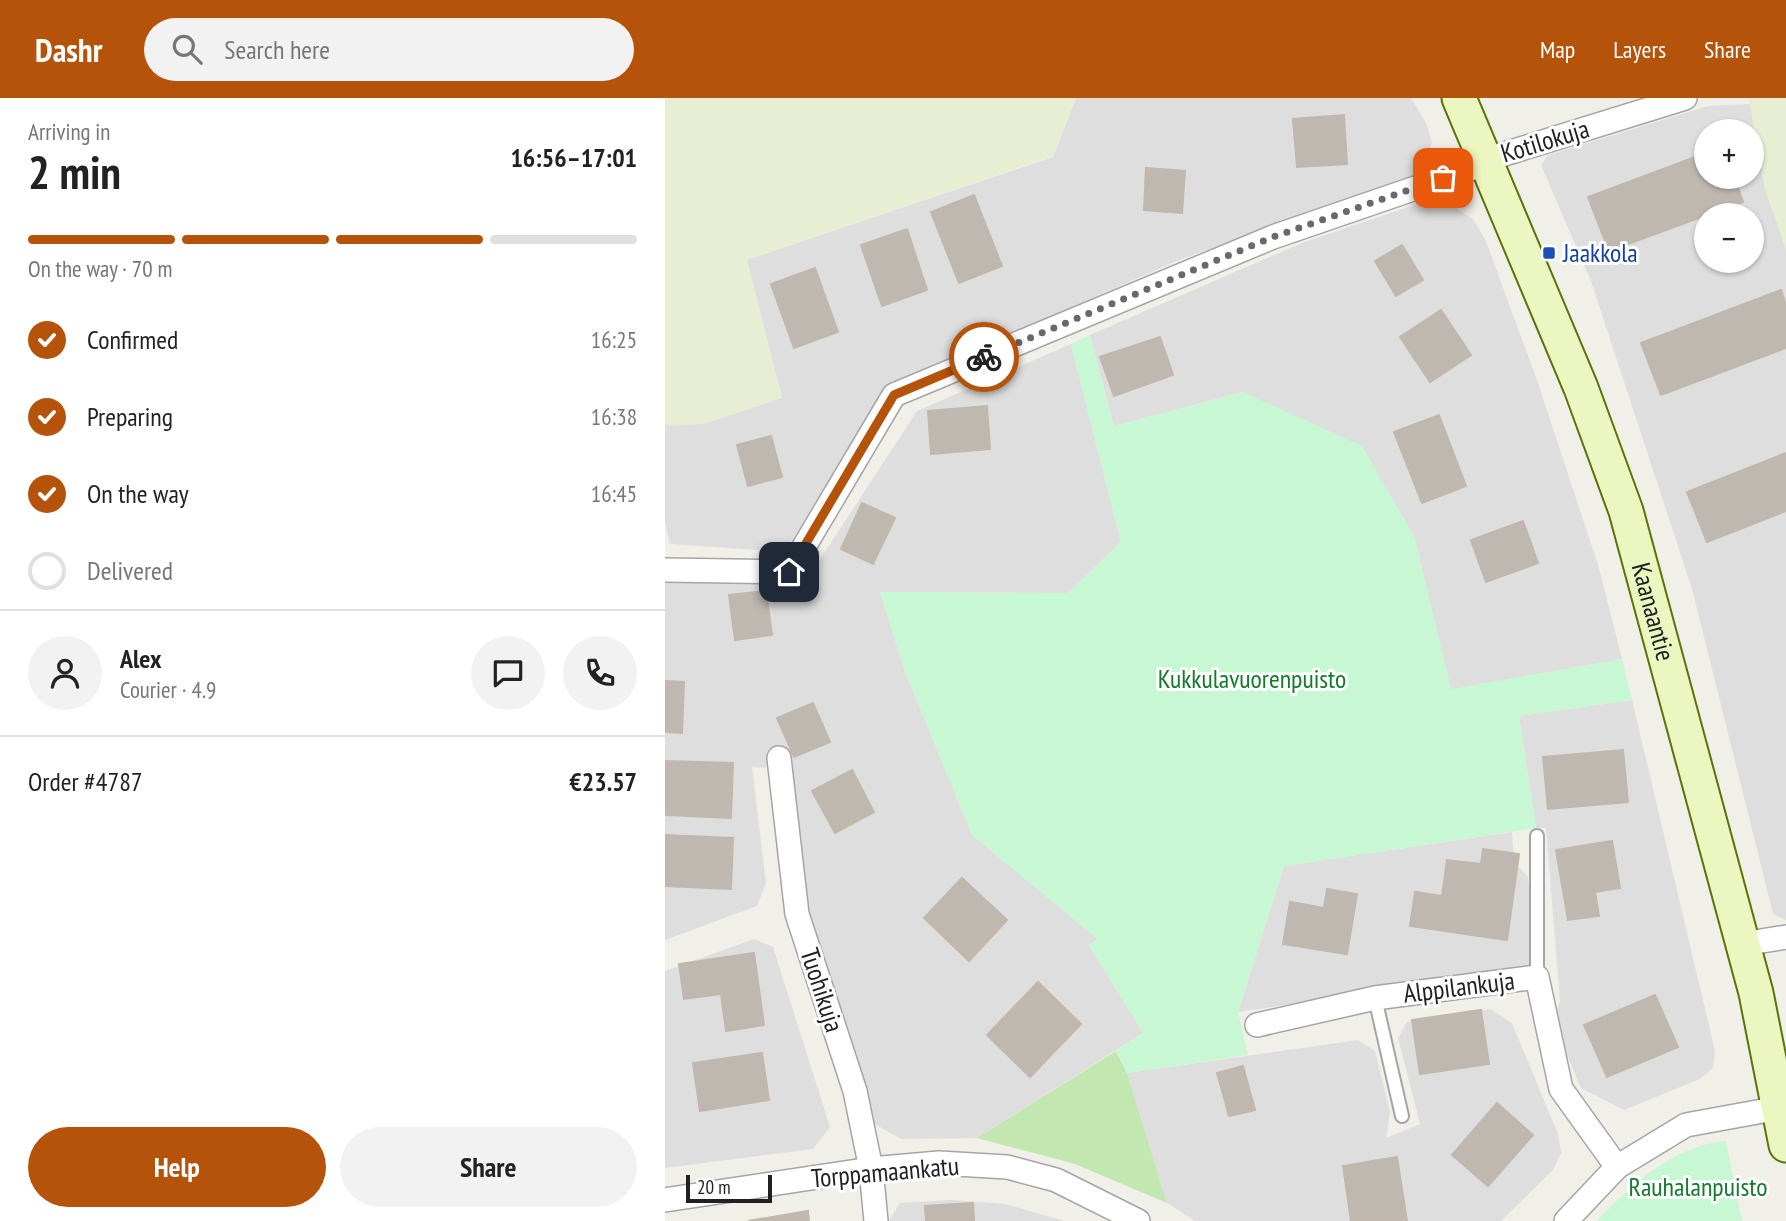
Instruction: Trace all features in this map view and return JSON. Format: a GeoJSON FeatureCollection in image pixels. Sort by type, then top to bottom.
{"type":"FeatureCollection","features":[{"type":"Feature","properties":{"kind":"street","name":"Kaanaantie"},"geometry":{"type":"LineString","coordinates":[[1459,98],[1581,388],[1626,511],[1743,944],[1786,1144]]}},
{"type":"Feature","properties":{"kind":"street","name":"Kotilokuja"},"geometry":{"type":"LineString","coordinates":[[665,570],[789,572],[894,395],[1273,237],[1468,170],[1485,160],[1685,98]]}},
{"type":"Feature","properties":{"kind":"street","name":"Tuohikuja"},"geometry":{"type":"LineString","coordinates":[[779,758],[797,914],[855,1091],[871,1169],[876,1221]]}},
{"type":"Feature","properties":{"kind":"street"},"geometry":{"type":"LineString","coordinates":[[1743,944],[1786,937]]}},
{"type":"Feature","properties":{"kind":"street","name":"Alppilankuja"},"geometry":{"type":"LineString","coordinates":[[1257,1025],[1375,998],[1537,977],[1561,1089],[1617,1167]]}},
{"type":"Feature","properties":{"kind":"street"},"geometry":{"type":"LineString","coordinates":[[1566,1221],[1617,1167],[1686,1125],[1779,1108]]}},
{"type":"Feature","properties":{"kind":"street","name":"Torppamaankatu"},"geometry":{"type":"LineString","coordinates":[[665,1200],[871,1169],[939,1163],[1007,1167],[1056,1180],[1138,1221]]}},
{"type":"Feature","properties":{"kind":"lane"},"geometry":{"type":"LineString","coordinates":[[1537,835],[1537,977]]}},
{"type":"Feature","properties":{"kind":"lane"},"geometry":{"type":"LineString","coordinates":[[1375,998],[1402,1116]]}},
{"type":"Feature","properties":{"kind":"shaded area"},"geometry":{"type":"Polygon","coordinates":[[[1076,98],[1411,98],[1426,123],[1432,142],[1426,164],[1411,176],[1179,260],[918,374],[878,410],[792,540],[783,548],[770,551],[670,544],[665,523],[665,425],[703,424],[782,398],[746,260],[1053,157],[1076,98]]]}},
{"type":"Feature","properties":{"kind":"shaded area"},"geometry":{"type":"Polygon","coordinates":[[[1750,104],[1753,119],[1694,119],[1694,189],[1764,189],[1764,182],[1786,249],[1786,920],[1773,914],[1692,589],[1591,281],[1541,165],[1548,155],[1708,106],[1750,104]]]}},
{"type":"Feature","properties":{"kind":"shaded area"},"geometry":{"type":"Polygon","coordinates":[[[1429,200],[1453,206],[1473,219],[1485,239],[1537,380],[1599,568],[1622,659],[1451,690],[1414,536],[1243,392],[1114,426],[1090,335],[1302,243],[1429,200]]]}},
{"type":"Feature","properties":{"kind":"shaded area"},"geometry":{"type":"Polygon","coordinates":[[[1071,344],[1121,542],[1068,593],[880,592],[905,671],[972,835],[1098,939],[1089,945],[1143,1033],[977,1138],[901,1139],[873,1123],[801,896],[786,769],[752,767],[766,883],[757,906],[665,940],[665,582],[678,578],[802,587],[917,411],[1071,344]]]}},
{"type":"Feature","properties":{"kind":"shaded area"},"geometry":{"type":"Polygon","coordinates":[[[1632,700],[1715,1051],[1713,1068],[1700,1079],[1624,1110],[1581,1088],[1553,1022],[1560,1001],[1546,828],[1536,828],[1519,716],[1632,700]]]}},
{"type":"Feature","properties":{"kind":"shaded area"},"geometry":{"type":"Polygon","coordinates":[[[1512,832],[1514,862],[1528,877],[1535,957],[1531,969],[1238,1012],[1284,866],[1512,832]]]}},
{"type":"Feature","properties":{"kind":"shaded area"},"geometry":{"type":"Polygon","coordinates":[[[754,939],[773,947],[830,1127],[813,1149],[665,1168],[665,971],[754,939]]]}},
{"type":"Feature","properties":{"kind":"shaded area"},"geometry":{"type":"Polygon","coordinates":[[[1490,1009],[1512,1023],[1558,1134],[1561,1153],[1553,1170],[1501,1221],[1195,1221],[1167,1203],[1127,1073],[1358,1040],[1375,1051],[1390,1112],[1386,1138],[1420,1124],[1398,1038],[1407,1022],[1490,1009]]]}},
{"type":"Feature","properties":{"kind":"shaded area"},"geometry":{"type":"Polygon","coordinates":[[[952,1200],[1005,1204],[1065,1221],[889,1221],[900,1203],[952,1200]]]}},
{"type":"Feature","properties":{"kind":"green space"},"geometry":{"type":"Polygon","coordinates":[[[665,98],[1076,98],[1053,156],[747,260],[782,398],[703,424],[665,425],[665,98]]]}},
{"type":"Feature","properties":{"kind":"green space"},"geometry":{"type":"Polygon","coordinates":[[[1749,98],[1786,98],[1786,249],[1764,182],[1764,119],[1753,119],[1749,98]]]}},
{"type":"Feature","properties":{"kind":"green space","name":"Kukkulavuorenpuisto"},"geometry":{"type":"Polygon","coordinates":[[[1090,335],[1114,426],[1243,392],[1362,446],[1414,536],[1451,689],[1622,659],[1632,700],[1519,716],[1536,828],[1284,866],[1238,1012],[1248,1055],[1127,1073],[1116,1051],[1143,1033],[1089,945],[1098,939],[972,835],[905,671],[880,592],[1068,593],[1121,542],[1071,344],[1090,335]]]}},
{"type":"Feature","properties":{"kind":"green space"},"geometry":{"type":"Polygon","coordinates":[[[1116,1051],[1127,1073],[1167,1203],[1075,1164],[977,1138],[1116,1051]]]}},
{"type":"Feature","properties":{"kind":"green space","name":"Rauhalanpuisto"},"geometry":{"type":"Polygon","coordinates":[[[1726,1141],[1742,1221],[1597,1221],[1655,1169],[1689,1150],[1726,1141]]]}},
{"type":"Feature","properties":{"kind":"building"},"geometry":{"type":"Polygon","coordinates":[[[1344,115],[1347,164],[1297,167],[1293,119],[1344,115]]]}},
{"type":"Feature","properties":{"kind":"building"},"geometry":{"type":"Polygon","coordinates":[[[1694,157],[1694,189],[1738,189],[1743,202],[1694,203],[1694,220],[1609,251],[1588,197],[1694,157]]]}},
{"type":"Feature","properties":{"kind":"building"},"geometry":{"type":"Polygon","coordinates":[[[1146,168],[1185,171],[1182,213],[1144,210],[1146,168]]]}},
{"type":"Feature","properties":{"kind":"building"},"geometry":{"type":"Polygon","coordinates":[[[974,195],[1002,266],[959,283],[931,212],[974,195]]]}},
{"type":"Feature","properties":{"kind":"building"},"geometry":{"type":"Polygon","coordinates":[[[907,229],[927,290],[882,306],[861,245],[907,229]]]}},
{"type":"Feature","properties":{"kind":"building"},"geometry":{"type":"Polygon","coordinates":[[[1402,245],[1423,280],[1396,296],[1375,261],[1402,245]]]}},
{"type":"Feature","properties":{"kind":"building"},"geometry":{"type":"Polygon","coordinates":[[[815,268],[838,332],[794,348],[771,284],[815,268]]]}},
{"type":"Feature","properties":{"kind":"building"},"geometry":{"type":"Polygon","coordinates":[[[1781,290],[1786,305],[1786,348],[1661,395],[1641,343],[1781,290]]]}},
{"type":"Feature","properties":{"kind":"building"},"geometry":{"type":"Polygon","coordinates":[[[1441,310],[1471,355],[1430,382],[1400,337],[1441,310]]]}},
{"type":"Feature","properties":{"kind":"building"},"geometry":{"type":"Polygon","coordinates":[[[1160,337],[1173,375],[1114,396],[1100,357],[1160,337]]]}},
{"type":"Feature","properties":{"kind":"building"},"geometry":{"type":"Polygon","coordinates":[[[987,406],[990,449],[931,454],[928,411],[987,406]]]}},
{"type":"Feature","properties":{"kind":"building"},"geometry":{"type":"Polygon","coordinates":[[[1439,415],[1466,486],[1422,503],[1394,432],[1439,415]]]}},
{"type":"Feature","properties":{"kind":"building"},"geometry":{"type":"Polygon","coordinates":[[[771,436],[782,477],[748,486],[737,445],[771,436]]]}},
{"type":"Feature","properties":{"kind":"building"},"geometry":{"type":"Polygon","coordinates":[[[1786,453],[1786,511],[1707,542],[1687,492],[1786,453]]]}},
{"type":"Feature","properties":{"kind":"building"},"geometry":{"type":"Polygon","coordinates":[[[862,503],[895,518],[873,564],[841,549],[862,503]]]}},
{"type":"Feature","properties":{"kind":"building"},"geometry":{"type":"Polygon","coordinates":[[[1523,521],[1538,563],[1486,582],[1471,540],[1523,521]]]}},
{"type":"Feature","properties":{"kind":"building"},"geometry":{"type":"Polygon","coordinates":[[[766,591],[772,635],[735,640],[729,595],[766,591]]]}},
{"type":"Feature","properties":{"kind":"building"},"geometry":{"type":"Polygon","coordinates":[[[665,681],[684,682],[682,733],[665,732],[665,681]]]}},
{"type":"Feature","properties":{"kind":"building"},"geometry":{"type":"Polygon","coordinates":[[[813,703],[830,742],[794,757],[777,718],[813,703]]]}},
{"type":"Feature","properties":{"kind":"building"},"geometry":{"type":"Polygon","coordinates":[[[1623,750],[1628,802],[1548,809],[1543,757],[1623,750]]]}},
{"type":"Feature","properties":{"kind":"building"},"geometry":{"type":"Polygon","coordinates":[[[665,761],[733,763],[731,818],[665,815],[665,761]]]}},
{"type":"Feature","properties":{"kind":"building"},"geometry":{"type":"Polygon","coordinates":[[[852,770],[874,812],[835,833],[812,791],[852,770]]]}},
{"type":"Feature","properties":{"kind":"building"},"geometry":{"type":"Polygon","coordinates":[[[665,835],[733,838],[731,889],[665,886],[665,835]]]}},
{"type":"Feature","properties":{"kind":"building"},"geometry":{"type":"Polygon","coordinates":[[[1612,841],[1620,888],[1595,892],[1599,916],[1568,920],[1556,850],[1612,841]]]}},
{"type":"Feature","properties":{"kind":"building"},"geometry":{"type":"Polygon","coordinates":[[[1483,849],[1519,854],[1507,940],[1410,926],[1415,892],[1442,896],[1447,860],[1481,864],[1483,849]]]}},
{"type":"Feature","properties":{"kind":"building"},"geometry":{"type":"Polygon","coordinates":[[[962,878],[1007,920],[969,961],[924,918],[962,878]]]}},
{"type":"Feature","properties":{"kind":"building"},"geometry":{"type":"Polygon","coordinates":[[[1327,889],[1357,894],[1347,954],[1283,944],[1290,902],[1324,908],[1327,889]]]}},
{"type":"Feature","properties":{"kind":"building"},"geometry":{"type":"Polygon","coordinates":[[[754,953],[764,1025],[726,1031],[721,994],[684,999],[679,964],[754,953]]]}},
{"type":"Feature","properties":{"kind":"building"},"geometry":{"type":"Polygon","coordinates":[[[1038,982],[1081,1024],[1030,1077],[987,1035],[1038,982]]]}},
{"type":"Feature","properties":{"kind":"building"},"geometry":{"type":"Polygon","coordinates":[[[1655,995],[1678,1047],[1607,1077],[1584,1025],[1655,995]]]}},
{"type":"Feature","properties":{"kind":"building"},"geometry":{"type":"Polygon","coordinates":[[[1481,1010],[1489,1064],[1420,1074],[1412,1020],[1481,1010]]]}},
{"type":"Feature","properties":{"kind":"building"},"geometry":{"type":"Polygon","coordinates":[[[762,1053],[769,1100],[700,1111],[693,1063],[762,1053]]]}},
{"type":"Feature","properties":{"kind":"building"},"geometry":{"type":"Polygon","coordinates":[[[1243,1066],[1255,1110],[1229,1116],[1217,1073],[1243,1066]]]}},
{"type":"Feature","properties":{"kind":"building"},"geometry":{"type":"Polygon","coordinates":[[[1497,1103],[1533,1135],[1488,1186],[1452,1155],[1497,1103]]]}},
{"type":"Feature","properties":{"kind":"building"},"geometry":{"type":"Polygon","coordinates":[[[1397,1157],[1407,1221],[1351,1221],[1343,1166],[1397,1157]]]}},
{"type":"Feature","properties":{"kind":"building"},"geometry":{"type":"Polygon","coordinates":[[[973,1203],[974,1221],[926,1221],[925,1206],[973,1203]]]}},
{"type":"Feature","properties":{"kind":"building"},"geometry":{"type":"Polygon","coordinates":[[[808,1211],[809,1221],[748,1221],[808,1211]]]}},
{"type":"Feature","properties":{"kind":"way so far"},"geometry":{"type":"LineString","coordinates":[[984,357],[1273,237],[1443,178]]}},
{"type":"Feature","properties":{"kind":"place","name":"Jaakkola"},"geometry":{"type":"Point","coordinates":[1549,253]}},
{"type":"Feature","properties":{"kind":"route"},"geometry":{"type":"LineString","coordinates":[[789,572],[894,395],[984,357]]}}]}
